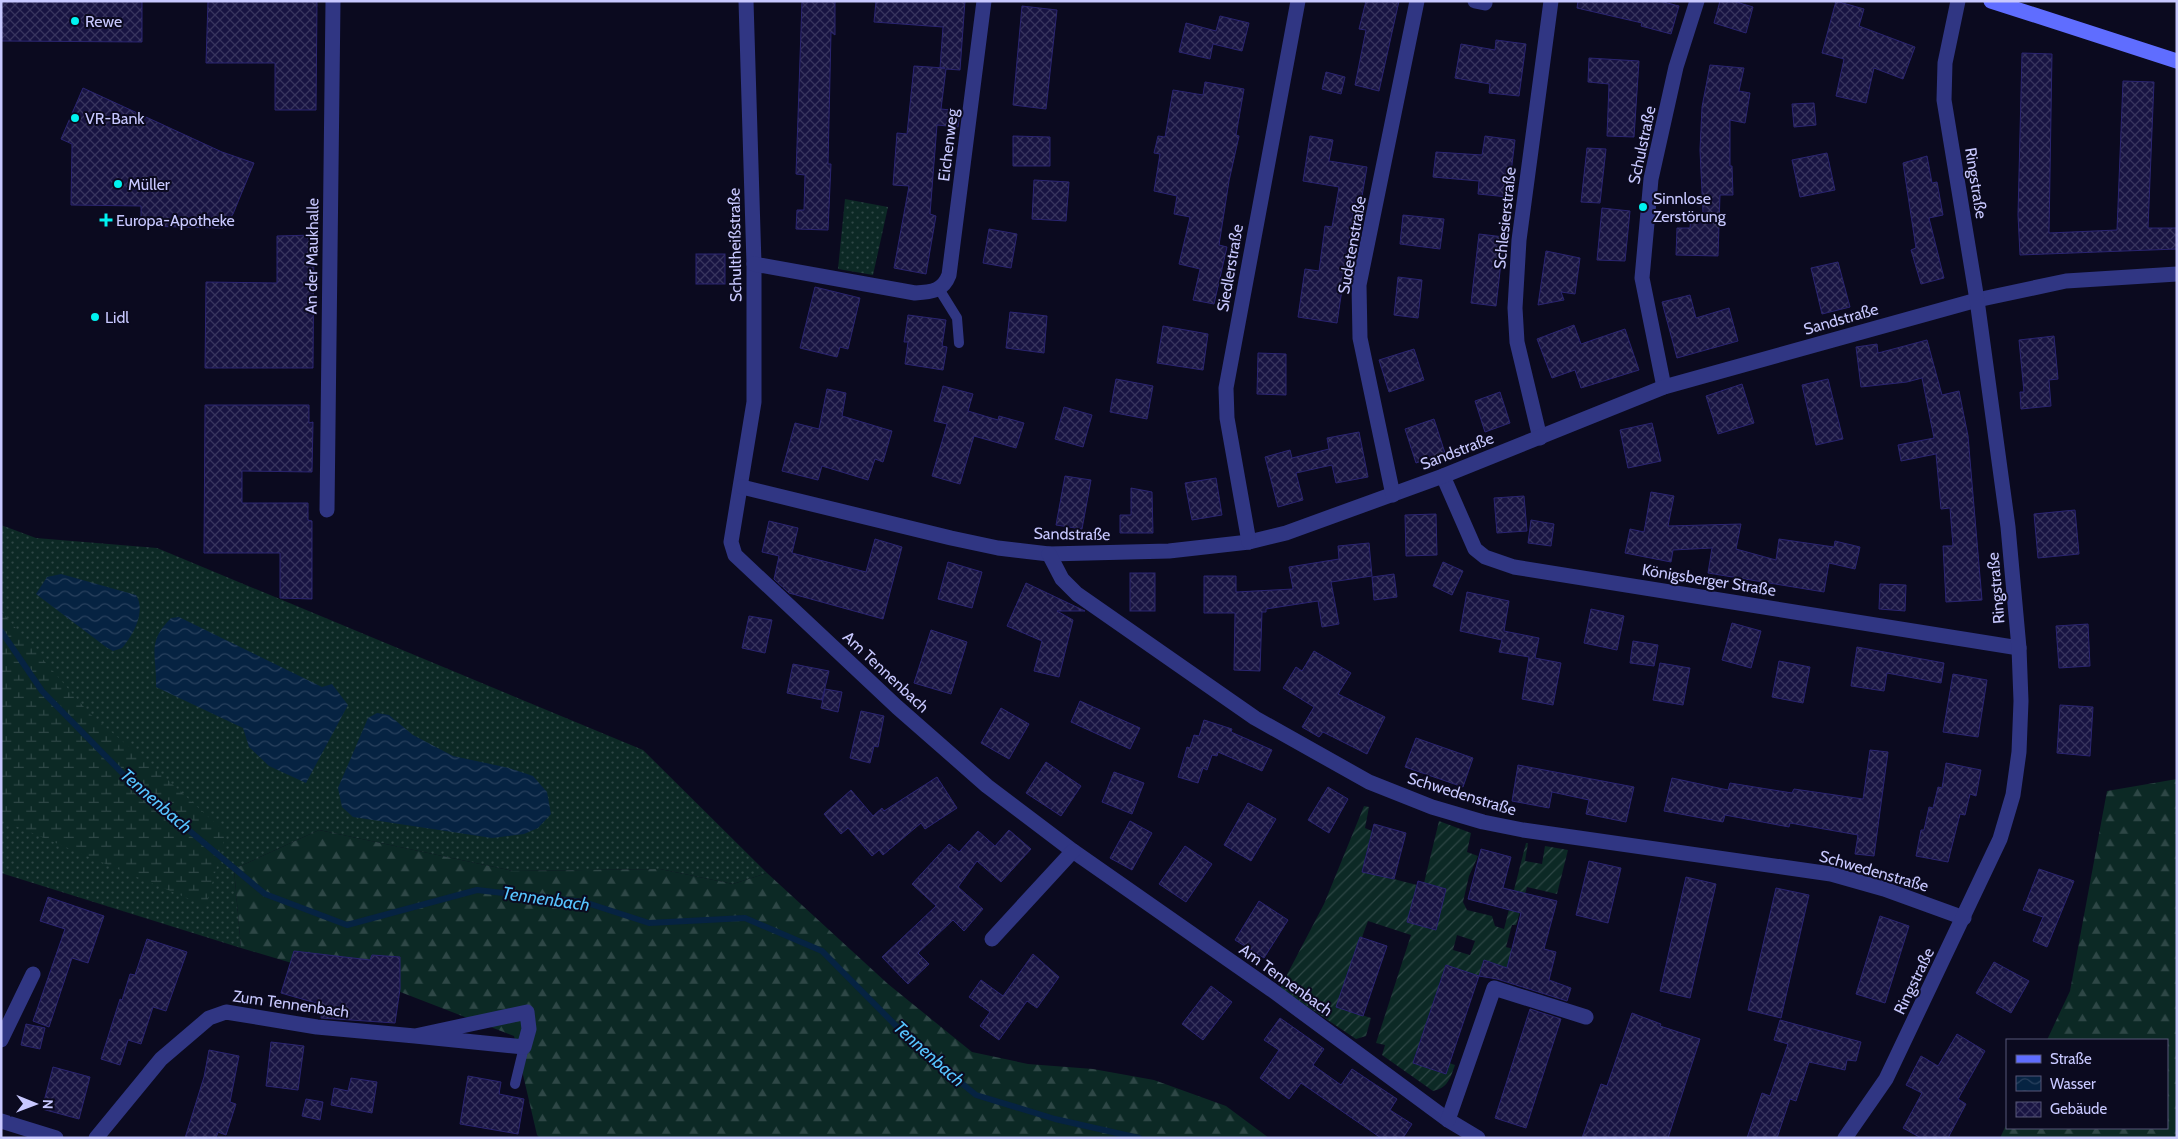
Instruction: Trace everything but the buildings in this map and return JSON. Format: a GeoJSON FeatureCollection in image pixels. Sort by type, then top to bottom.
{"type":"FeatureCollection","features":[{"type":"Feature","properties":{"kind":"street","name":"An der Maukhalle"},"geometry":{"type":"LineString","coordinates":[[327,510],[333,1]]}},
{"type":"Feature","properties":{"kind":"street","name":"Schultheißstraße"},"geometry":{"type":"LineString","coordinates":[[742,487],[754,402],[754,264],[746,1]]}},
{"type":"Feature","properties":{"kind":"street","name":"Eichenweg"},"geometry":{"type":"LineString","coordinates":[[939,289],[945,285],[950,275],[984,1]]}},
{"type":"Feature","properties":{"kind":"street","name":"Siedlerstraße"},"geometry":{"type":"LineString","coordinates":[[1250,542],[1227,418],[1226,388],[1298,1]]}},
{"type":"Feature","properties":{"kind":"street","name":"Sudetenstraße"},"geometry":{"type":"LineString","coordinates":[[1393,495],[1360,338],[1359,285],[1417,1]]}},
{"type":"Feature","properties":{"kind":"street","name":"Schlesierstraße"},"geometry":{"type":"LineString","coordinates":[[1540,438],[1518,342],[1514,308],[1518,240],[1550,1]]}},
{"type":"Feature","properties":{"kind":"street","name":"Schulstraße"},"geometry":{"type":"LineString","coordinates":[[1664,386],[1642,278],[1650,188],[1676,66],[1697,1]]}},
{"type":"Feature","properties":{"kind":"street","name":"Ringstraße"},"geometry":{"type":"LineString","coordinates":[[1845,1138],[1886,1079],[2000,839],[2013,796],[2019,752],[2021,701],[2019,648],[2008,526],[1977,300],[1944,100],[1945,63],[1958,1]]}},
{"type":"Feature","properties":{"kind":"street"},"geometry":{"type":"LineString","coordinates":[[1991,1],[2177,61]]}},
{"type":"Feature","properties":{"kind":"street"},"geometry":{"type":"LineString","coordinates":[[754,264],[915,293],[939,289]]}},
{"type":"Feature","properties":{"kind":"street","name":"Sandstraße"},"geometry":{"type":"LineString","coordinates":[[742,487],[951,538],[998,548],[1049,554],[1169,551],[1250,542],[1286,533],[1444,476],[1664,386],[1977,300],[2066,281],[2177,274]]}},
{"type":"Feature","properties":{"kind":"street","name":"Königsberger Straße"},"geometry":{"type":"LineString","coordinates":[[1444,476],[1475,549],[1485,557],[1514,567],[2019,648]]}},
{"type":"Feature","properties":{"kind":"street","name":"Am Tennenbach"},"geometry":{"type":"LineString","coordinates":[[742,487],[731,542],[735,555],[897,707],[987,786],[1073,851],[1272,990],[1448,1120],[1478,1138]]}},
{"type":"Feature","properties":{"kind":"street","name":"Schwedenstraße"},"geometry":{"type":"LineString","coordinates":[[1049,554],[1062,579],[1077,594],[1255,718],[1369,782],[1474,820],[1522,830],[1831,874],[1884,889],[1964,918]]}},
{"type":"Feature","properties":{"kind":"street"},"geometry":{"type":"LineString","coordinates":[[992,939],[1073,851]]}},
{"type":"Feature","properties":{"kind":"street"},"geometry":{"type":"LineString","coordinates":[[1,1040],[33,974]]}},
{"type":"Feature","properties":{"kind":"street"},"geometry":{"type":"LineString","coordinates":[[1448,1120],[1494,988],[1586,1017]]}},
{"type":"Feature","properties":{"kind":"street","name":"Zum Tennenbach"},"geometry":{"type":"LineString","coordinates":[[96,1138],[161,1059],[209,1018],[226,1012],[317,1026],[415,1036],[524,1047],[529,1029],[528,1012],[415,1036]]}},
{"type":"Feature","properties":{"kind":"street"},"geometry":{"type":"LineString","coordinates":[[1,1121],[56,1138]]}},
{"type":"Feature","properties":{"kind":"lane"},"geometry":{"type":"LineString","coordinates":[[939,289],[957,318],[960,343]]}},
{"type":"Feature","properties":{"kind":"lane"},"geometry":{"type":"LineString","coordinates":[[515,1084],[524,1047]]}},
{"type":"Feature","properties":{"kind":"green space"},"geometry":{"type":"Polygon","coordinates":[[[845,199],[888,207],[873,275],[838,269],[845,199]]]}},
{"type":"Feature","properties":{"kind":"green space"},"geometry":{"type":"Polygon","coordinates":[[[1,525],[36,538],[157,548],[643,750],[767,873],[733,884],[660,869],[513,871],[319,830],[234,869],[241,948],[1,873],[1,525]]]}},
{"type":"Feature","properties":{"kind":"green space"},"geometry":{"type":"Polygon","coordinates":[[[1,611],[90,714],[158,771],[226,833],[206,906],[1,820],[1,611]]]}},
{"type":"Feature","properties":{"kind":"green space"},"geometry":{"type":"Polygon","coordinates":[[[2177,779],[2177,1138],[2000,1138],[2006,1125],[2006,1129],[2168,1129],[2168,1039],[2047,1039],[2070,991],[2107,791],[2177,779]]]}},
{"type":"Feature","properties":{"kind":"green space"},"geometry":{"type":"Polygon","coordinates":[[[1364,806],[1369,807],[1365,828],[1372,831],[1362,871],[1417,885],[1408,922],[1436,930],[1446,889],[1424,883],[1439,821],[1471,833],[1467,852],[1478,856],[1469,876],[1463,902],[1467,910],[1492,916],[1495,926],[1504,929],[1526,843],[1528,843],[1525,861],[1542,864],[1545,846],[1568,850],[1557,894],[1527,887],[1516,925],[1512,925],[1506,947],[1533,954],[1533,976],[1484,961],[1479,976],[1446,965],[1413,1063],[1445,1074],[1449,1063],[1455,1065],[1450,1078],[1438,1090],[1433,1091],[1382,1055],[1385,1045],[1376,1043],[1411,935],[1368,921],[1336,1007],[1371,1018],[1366,1036],[1356,1039],[1280,988],[1324,904],[1364,806]],[[1457,935],[1453,950],[1470,955],[1475,941],[1457,935]]]}},
{"type":"Feature","properties":{"kind":"green space"},"geometry":{"type":"Polygon","coordinates":[[[319,830],[513,871],[660,869],[733,884],[767,873],[888,984],[972,1052],[1028,1064],[1093,1069],[1154,1080],[1226,1106],[1269,1138],[540,1138],[537,1135],[514,1036],[390,988],[342,978],[241,948],[234,869],[319,830]]]}},
{"type":"Feature","properties":{"kind":"water"},"geometry":{"type":"Polygon","coordinates":[[[61,574],[136,595],[139,601],[139,615],[131,636],[122,648],[113,651],[106,647],[36,594],[47,577],[61,574]]]}},
{"type":"Feature","properties":{"kind":"water"},"geometry":{"type":"Polygon","coordinates":[[[179,617],[322,687],[332,684],[348,705],[306,783],[269,766],[249,747],[243,728],[156,687],[154,650],[158,635],[171,618],[179,617]]]}},
{"type":"Feature","properties":{"kind":"water"},"geometry":{"type":"Polygon","coordinates":[[[377,713],[389,715],[413,735],[453,756],[509,768],[533,776],[547,792],[551,814],[538,828],[524,834],[492,838],[353,817],[342,807],[338,788],[368,718],[377,713]]]}},
{"type":"Feature","properties":{"kind":"waterway","name":"Tennenbach"},"geometry":{"type":"LineString","coordinates":[[1,631],[42,691],[130,781],[265,894],[347,925],[477,890],[584,902],[649,923],[745,918],[822,951],[914,1044],[976,1095],[1055,1119],[1139,1138]]}},
{"type":"Feature","properties":{"kind":"place","name":"Rewe"},"geometry":{"type":"Point","coordinates":[75,21]}},
{"type":"Feature","properties":{"kind":"place","name":"VR-Bank"},"geometry":{"type":"Point","coordinates":[75,118]}},
{"type":"Feature","properties":{"kind":"place","name":"Müller"},"geometry":{"type":"Point","coordinates":[118,184]}},
{"type":"Feature","properties":{"kind":"place","name":"Sinnlose Zerstörung"},"geometry":{"type":"Point","coordinates":[1643,207]}},
{"type":"Feature","properties":{"kind":"place","name":"Europa-Apotheke"},"geometry":{"type":"Point","coordinates":[106,220]}},
{"type":"Feature","properties":{"kind":"place","name":"Lidl"},"geometry":{"type":"Point","coordinates":[95,317]}}]}
